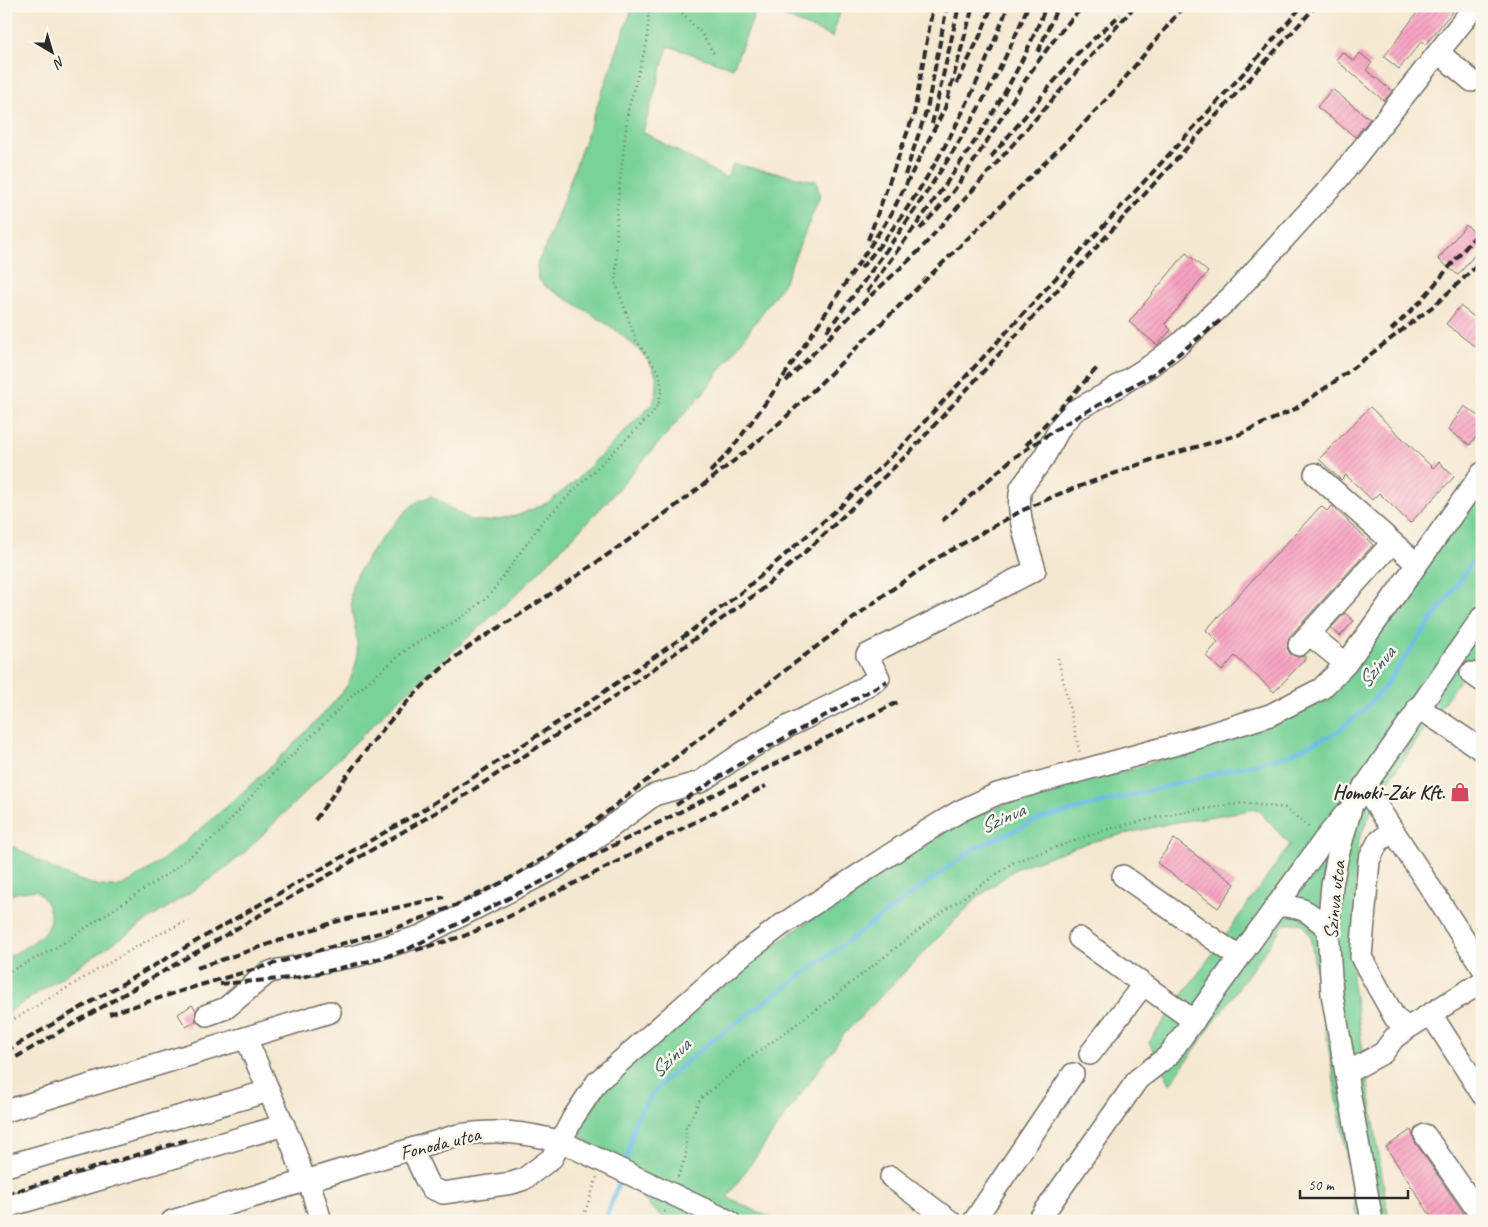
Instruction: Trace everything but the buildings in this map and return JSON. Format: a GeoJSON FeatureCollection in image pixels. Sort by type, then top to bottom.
{"type":"FeatureCollection","features":[{"type":"Feature","properties":{"kind":"street"},"geometry":{"type":"LineString","coordinates":[[207,1014],[226,1008],[266,974],[273,971],[356,956],[422,936],[555,868],[654,795],[700,782],[744,752],[789,726],[848,698],[879,678],[867,655],[1035,570],[1022,522],[1021,488],[1044,457],[1068,417],[1074,411],[1104,395],[1150,366],[1178,345],[1232,296],[1339,178],[1475,6]]}},
{"type":"Feature","properties":{"kind":"street"},"geometry":{"type":"LineString","coordinates":[[1439,53],[1472,81]]}},
{"type":"Feature","properties":{"kind":"street"},"geometry":{"type":"LineString","coordinates":[[412,1149],[418,1167],[431,1188],[443,1193],[512,1183],[524,1179],[544,1165],[562,1142],[573,1118],[596,1082],[737,959],[780,926],[960,811],[998,794],[1270,715],[1321,689],[1345,665],[1482,473]]}},
{"type":"Feature","properties":{"kind":"street"},"geometry":{"type":"LineString","coordinates":[[1315,474],[1417,564]]}},
{"type":"Feature","properties":{"kind":"street"},"geometry":{"type":"LineString","coordinates":[[1345,665],[1304,640],[1392,543]]}},
{"type":"Feature","properties":{"kind":"street","name":"Szinva utca"},"geometry":{"type":"LineString","coordinates":[[1372,1221],[1332,994],[1328,929],[1329,908],[1338,855],[1352,805],[1482,617]]}},
{"type":"Feature","properties":{"kind":"street"},"geometry":{"type":"LineString","coordinates":[[1418,707],[1482,750]]}},
{"type":"Feature","properties":{"kind":"street"},"geometry":{"type":"LineString","coordinates":[[1364,786],[1482,967]]}},
{"type":"Feature","properties":{"kind":"street"},"geometry":{"type":"LineString","coordinates":[[1038,1221],[1138,1079],[1160,1065],[1194,1021],[1324,840],[1352,805]]}},
{"type":"Feature","properties":{"kind":"street"},"geometry":{"type":"LineString","coordinates":[[1392,831],[1378,842],[1369,860],[1361,957],[1395,1018],[1405,1026],[1411,1026]]}},
{"type":"Feature","properties":{"kind":"street"},"geometry":{"type":"LineString","coordinates":[[1123,876],[1239,957]]}},
{"type":"Feature","properties":{"kind":"street"},"geometry":{"type":"LineString","coordinates":[[1276,906],[1300,908],[1309,912],[1328,929]]}},
{"type":"Feature","properties":{"kind":"street"},"geometry":{"type":"LineString","coordinates":[[1079,938],[1194,1021]]}},
{"type":"Feature","properties":{"kind":"street"},"geometry":{"type":"LineString","coordinates":[[1346,1073],[1388,1049],[1394,1038],[1482,982]]}},
{"type":"Feature","properties":{"kind":"street"},"geometry":{"type":"LineString","coordinates":[[1090,1054],[1143,985]]}},
{"type":"Feature","properties":{"kind":"street"},"geometry":{"type":"LineString","coordinates":[[6,1111],[330,1012]]}},
{"type":"Feature","properties":{"kind":"street"},"geometry":{"type":"LineString","coordinates":[[1431,1014],[1482,1094]]}},
{"type":"Feature","properties":{"kind":"street"},"geometry":{"type":"LineString","coordinates":[[246,1038],[307,1181],[321,1221]]}},
{"type":"Feature","properties":{"kind":"street"},"geometry":{"type":"LineString","coordinates":[[974,1221],[1073,1074]]}},
{"type":"Feature","properties":{"kind":"street"},"geometry":{"type":"LineString","coordinates":[[6,1166],[269,1091]]}},
{"type":"Feature","properties":{"kind":"street"},"geometry":{"type":"LineString","coordinates":[[6,1206],[284,1125]]}},
{"type":"Feature","properties":{"kind":"street","name":"Fonoda utca"},"geometry":{"type":"LineString","coordinates":[[172,1221],[458,1135],[490,1131],[518,1131],[562,1142],[596,1166],[643,1182],[728,1221]]}},
{"type":"Feature","properties":{"kind":"street"},"geometry":{"type":"LineString","coordinates":[[1425,1135],[1482,1217]]}},
{"type":"Feature","properties":{"kind":"street"},"geometry":{"type":"LineString","coordinates":[[891,1177],[950,1221]]}},
{"type":"Feature","properties":{"kind":"path"},"geometry":{"type":"LineString","coordinates":[[6,973],[54,949],[173,870],[218,834],[256,791],[354,694],[408,648],[464,616],[489,596],[542,522],[652,414],[659,402],[662,389],[659,373],[636,340],[616,284],[617,209],[628,110],[647,42],[650,6]]}},
{"type":"Feature","properties":{"kind":"path"},"geometry":{"type":"LineString","coordinates":[[675,6],[702,34],[714,55]]}},
{"type":"Feature","properties":{"kind":"path"},"geometry":{"type":"LineString","coordinates":[[1058,658],[1083,770]]}},
{"type":"Feature","properties":{"kind":"path"},"geometry":{"type":"LineString","coordinates":[[660,1221],[686,1156],[686,1128],[700,1099],[754,1055],[828,1001],[934,918],[1014,862],[1105,830],[1176,813],[1244,802],[1285,808],[1324,840]]}},
{"type":"Feature","properties":{"kind":"path"},"geometry":{"type":"LineString","coordinates":[[6,1024],[153,937],[189,920]]}},
{"type":"Feature","properties":{"kind":"path"},"geometry":{"type":"LineString","coordinates":[[582,1221],[596,1166]]}},
{"type":"Feature","properties":{"kind":"green space"},"geometry":{"type":"Polygon","coordinates":[[[633,6],[758,6],[733,68],[668,46],[643,132],[726,178],[733,164],[816,181],[820,196],[784,283],[708,387],[602,507],[519,592],[397,701],[243,854],[218,874],[6,1014],[6,958],[28,945],[45,931],[50,913],[46,902],[36,890],[16,893],[6,898],[6,843],[58,871],[85,882],[114,887],[133,880],[162,860],[238,797],[310,728],[349,682],[357,658],[351,605],[353,584],[367,558],[409,508],[431,496],[470,520],[486,521],[516,516],[549,502],[573,483],[653,403],[657,380],[648,360],[636,347],[607,324],[545,286],[538,279],[537,263],[545,249],[559,212],[633,6]]]}},
{"type":"Feature","properties":{"kind":"green space"},"geometry":{"type":"Polygon","coordinates":[[[760,6],[842,6],[832,37],[760,6]]]}},
{"type":"Feature","properties":{"kind":"green space"},"geometry":{"type":"Polygon","coordinates":[[[1482,488],[1482,648],[1380,793],[1359,839],[1352,978],[1389,1221],[1357,1221],[1310,935],[1302,923],[1284,924],[1170,1084],[1149,1042],[1290,845],[1257,809],[1172,823],[1090,842],[1017,868],[978,897],[844,1034],[727,1197],[777,1221],[666,1221],[585,1143],[579,1130],[605,1087],[694,1006],[791,933],[958,823],[1022,797],[1111,775],[1262,729],[1331,699],[1482,488]]]}},
{"type":"Feature","properties":{"kind":"waterway","name":"Szinva"},"geometry":{"type":"LineString","coordinates":[[625,1165],[634,1125],[642,1108],[659,1087],[679,1068],[710,1042],[975,848],[1040,819],[1288,755],[1339,731],[1366,708],[1385,686],[1482,549]]}},
{"type":"Feature","properties":{"kind":"waterway","name":"Szinva"},"geometry":{"type":"LineString","coordinates":[[605,1221],[621,1177]]}},
{"type":"Feature","properties":{"kind":"railway"},"geometry":{"type":"LineString","coordinates":[[868,240],[914,114],[933,6]]}},
{"type":"Feature","properties":{"kind":"railway"},"geometry":{"type":"LineString","coordinates":[[905,175],[927,109],[947,6]]}},
{"type":"Feature","properties":{"kind":"railway"},"geometry":{"type":"LineString","coordinates":[[932,124],[959,6]]}},
{"type":"Feature","properties":{"kind":"railway"},"geometry":{"type":"LineString","coordinates":[[710,472],[730,451],[770,397],[890,216],[945,108],[973,6]]}},
{"type":"Feature","properties":{"kind":"railway"},"geometry":{"type":"LineString","coordinates":[[957,83],[992,6]]}},
{"type":"Feature","properties":{"kind":"railway"},"geometry":{"type":"LineString","coordinates":[[861,268],[907,209],[946,144],[980,75],[1008,6]]}},
{"type":"Feature","properties":{"kind":"railway"},"geometry":{"type":"LineString","coordinates":[[827,331],[884,254],[938,175],[987,93],[1009,50],[1028,6]]}},
{"type":"Feature","properties":{"kind":"railway"},"geometry":{"type":"LineString","coordinates":[[867,292],[942,190],[989,119],[1029,45],[1046,6]]}},
{"type":"Feature","properties":{"kind":"railway"},"geometry":{"type":"LineString","coordinates":[[1038,52],[1058,6]]}},
{"type":"Feature","properties":{"kind":"railway"},"geometry":{"type":"LineString","coordinates":[[920,229],[953,192],[1032,70],[1065,26],[1084,6]]}},
{"type":"Feature","properties":{"kind":"railway"},"geometry":{"type":"LineString","coordinates":[[786,381],[866,300],[919,251],[1135,6]]}},
{"type":"Feature","properties":{"kind":"railway"},"geometry":{"type":"LineString","coordinates":[[315,820],[347,775],[399,711],[458,655],[561,587],[660,518],[755,444],[785,418],[1071,137],[1115,90],[1184,6]]}},
{"type":"Feature","properties":{"kind":"railway"},"geometry":{"type":"LineString","coordinates":[[6,1051],[420,812],[595,698],[683,637],[743,591],[840,507],[903,445],[1261,54],[1302,6]]}},
{"type":"Feature","properties":{"kind":"railway"},"geometry":{"type":"LineString","coordinates":[[6,1063],[459,799],[626,689],[756,594],[812,546],[909,453],[1316,6]]}},
{"type":"Feature","properties":{"kind":"railway"},"geometry":{"type":"LineString","coordinates":[[991,157],[1077,54],[1120,15]]}},
{"type":"Feature","properties":{"kind":"railway"},"geometry":{"type":"LineString","coordinates":[[1391,330],[1420,302],[1482,228]]}},
{"type":"Feature","properties":{"kind":"railway"},"geometry":{"type":"LineString","coordinates":[[109,1014],[197,986],[396,928],[454,906],[505,881],[544,858],[583,831],[787,669],[884,595],[937,558],[1021,511],[1059,494],[1151,460],[1238,435],[1295,409],[1341,377],[1436,304],[1482,261]]}},
{"type":"Feature","properties":{"kind":"railway"},"geometry":{"type":"LineString","coordinates":[[942,521],[1012,459],[1061,426],[1155,373],[1222,319]]}},
{"type":"Feature","properties":{"kind":"railway"},"geometry":{"type":"LineString","coordinates":[[1026,445],[1098,367]]}},
{"type":"Feature","properties":{"kind":"railway"},"geometry":{"type":"LineString","coordinates":[[676,805],[754,755],[887,681]]}},
{"type":"Feature","properties":{"kind":"railway"},"geometry":{"type":"LineString","coordinates":[[220,984],[302,977],[378,959],[408,949],[898,702]]}},
{"type":"Feature","properties":{"kind":"railway"},"geometry":{"type":"LineString","coordinates":[[416,950],[464,936],[508,917],[766,786]]}},
{"type":"Feature","properties":{"kind":"railway"},"geometry":{"type":"LineString","coordinates":[[197,968],[338,921],[444,897]]}},
{"type":"Feature","properties":{"kind":"railway"},"geometry":{"type":"LineString","coordinates":[[6,1194],[190,1139]]}},
{"type":"Feature","properties":{"kind":"place","name":"Homoki-Zár Kft."},"geometry":{"type":"Point","coordinates":[1460,792]}}]}
